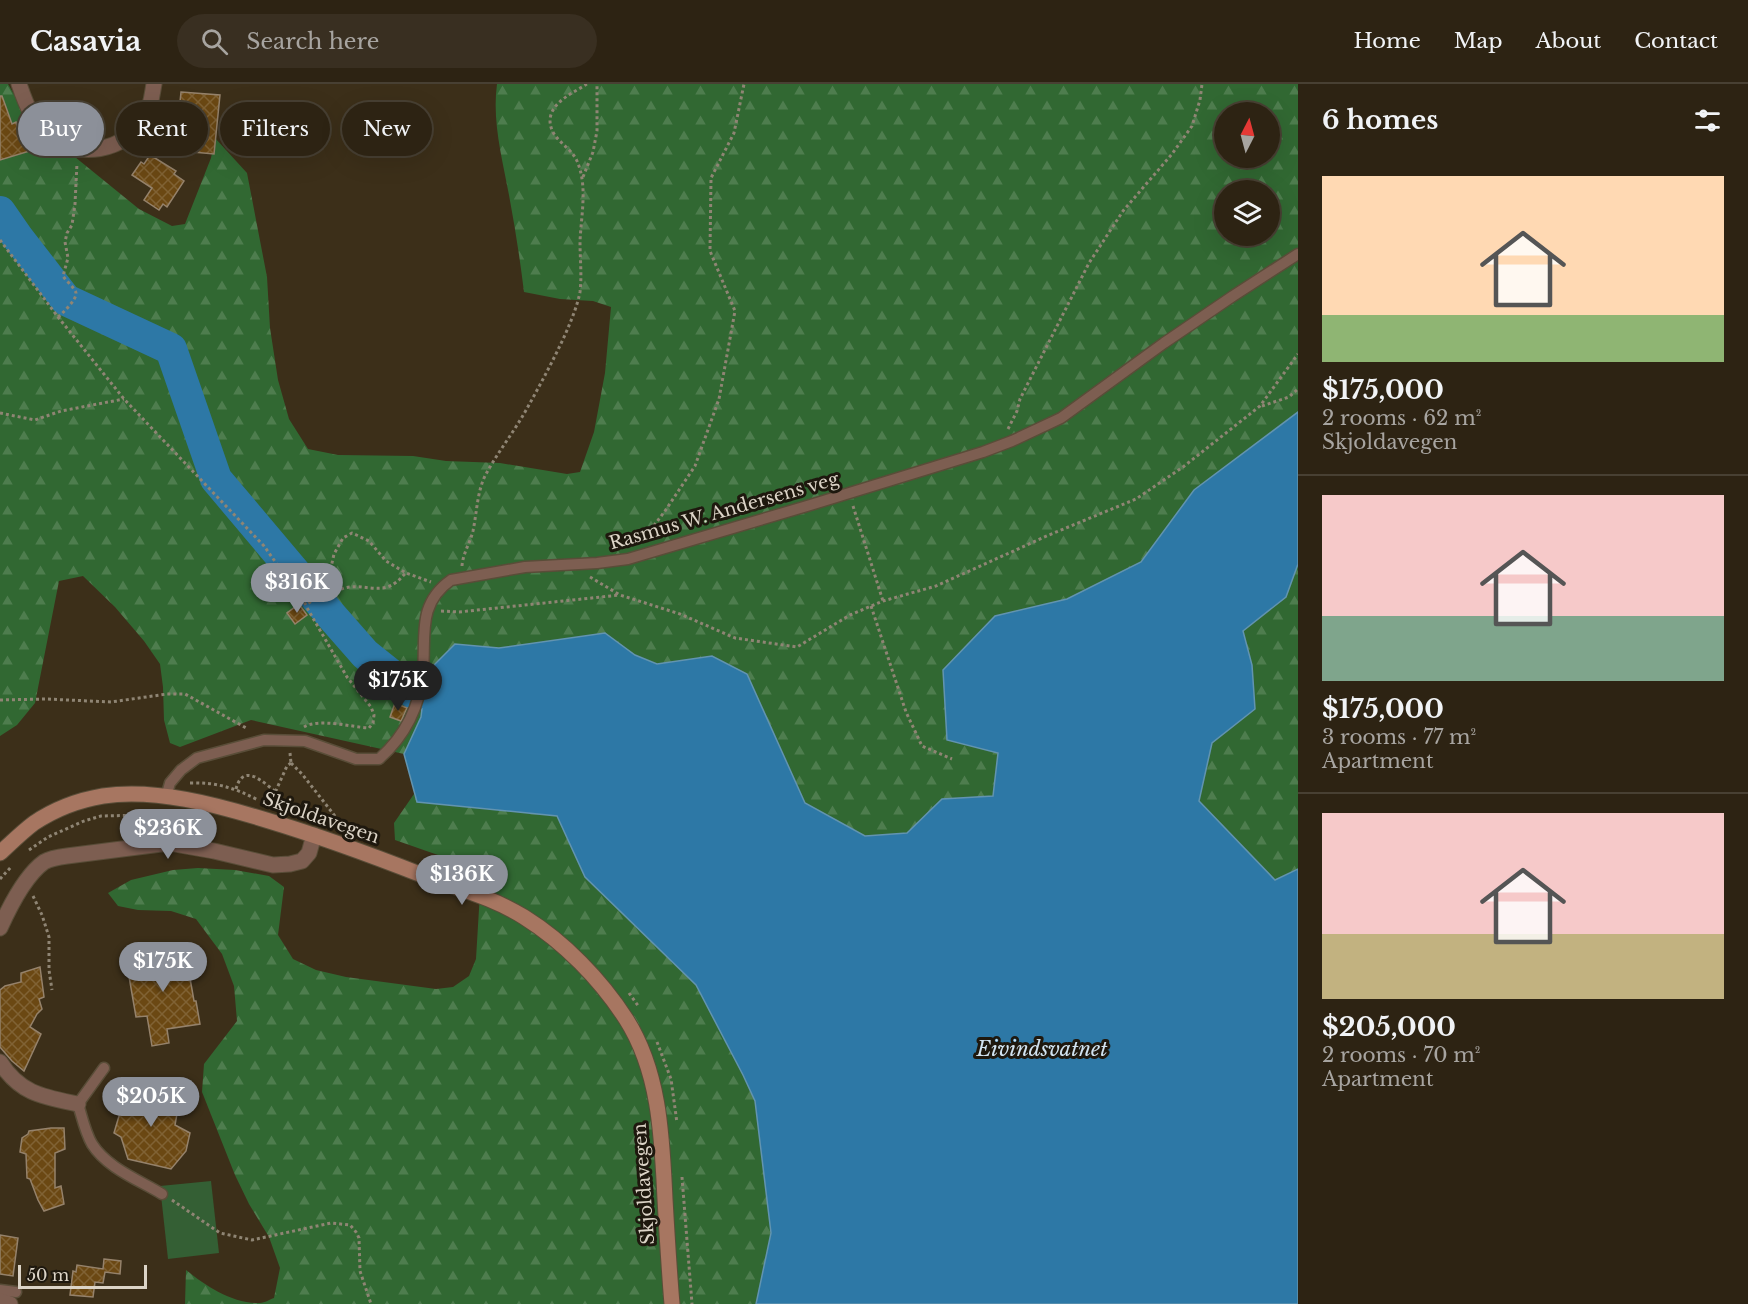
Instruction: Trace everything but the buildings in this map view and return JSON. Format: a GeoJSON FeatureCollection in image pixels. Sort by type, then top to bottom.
{"type":"FeatureCollection","features":[{"type":"Feature","properties":{"kind":"main road","name":"Skjoldavegen"},"geometry":{"type":"LineString","coordinates":[[0,853],[34,824],[82,800],[168,790],[197,801],[225,807],[314,835],[491,898],[525,918],[555,939],[583,965],[627,1020],[643,1053],[652,1084],[663,1151],[672,1304]]}},
{"type":"Feature","properties":{"kind":"street"},"geometry":{"type":"LineString","coordinates":[[19,84],[26,102]]}},
{"type":"Feature","properties":{"kind":"street"},"geometry":{"type":"LineString","coordinates":[[104,148],[122,141],[136,130],[146,116],[152,100],[154,84]]}},
{"type":"Feature","properties":{"kind":"street"},"geometry":{"type":"LineString","coordinates":[[0,928],[26,881],[43,863],[54,858],[169,843],[273,865],[290,864],[302,861],[309,853],[314,835]]}},
{"type":"Feature","properties":{"kind":"street"},"geometry":{"type":"LineString","coordinates":[[0,1062],[9,1076],[25,1089],[49,1098],[78,1104]]}},
{"type":"Feature","properties":{"kind":"street"},"geometry":{"type":"LineString","coordinates":[[0,1301],[13,1298]]}},
{"type":"Feature","properties":{"kind":"lane","name":"Rasmus W. Andersens veg"},"geometry":{"type":"LineString","coordinates":[[442,586],[451,580],[525,567],[628,559],[983,452],[1061,418],[1164,343],[1298,254]]}},
{"type":"Feature","properties":{"kind":"lane"},"geometry":{"type":"LineString","coordinates":[[168,790],[181,771],[197,758],[264,740],[304,741],[356,759],[379,759],[394,746],[416,707],[423,672],[423,632],[427,611],[431,600],[442,586]]}},
{"type":"Feature","properties":{"kind":"lane"},"geometry":{"type":"LineString","coordinates":[[104,1068],[78,1104],[93,1145],[114,1166],[162,1194]]}},
{"type":"Feature","properties":{"kind":"lane"},"geometry":{"type":"LineString","coordinates":[[0,1290],[13,1298]]}},
{"type":"Feature","properties":{"kind":"path"},"geometry":{"type":"LineString","coordinates":[[463,578],[464,555],[473,534],[485,476],[525,412],[558,352],[574,313],[582,278],[580,243],[582,179],[577,160],[569,148],[557,139],[551,130],[550,120],[553,109],[561,100],[587,84]]}},
{"type":"Feature","properties":{"kind":"path"},"geometry":{"type":"LineString","coordinates":[[582,179],[593,152],[597,131],[597,84]]}},
{"type":"Feature","properties":{"kind":"path"},"geometry":{"type":"LineString","coordinates":[[628,559],[665,511],[695,466],[719,399],[735,311],[710,251],[711,178],[734,134],[744,84]]}},
{"type":"Feature","properties":{"kind":"path"},"geometry":{"type":"LineString","coordinates":[[1006,443],[1008,425],[1089,263],[1124,211],[1172,154],[1192,126],[1202,84]]}},
{"type":"Feature","properties":{"kind":"path"},"geometry":{"type":"LineString","coordinates":[[58,317],[67,310],[76,296],[76,292],[63,276],[68,258],[65,242],[72,225],[75,204],[77,156]]}},
{"type":"Feature","properties":{"kind":"path"},"geometry":{"type":"LineString","coordinates":[[0,240],[124,399],[264,546],[306,605],[347,677],[371,707],[374,715],[373,723],[369,728],[321,723],[308,725],[293,740]]}},
{"type":"Feature","properties":{"kind":"path"},"geometry":{"type":"LineString","coordinates":[[569,565],[620,595],[680,614],[735,638],[797,647],[850,615],[883,601],[936,586],[1136,499],[1183,467],[1260,406],[1298,354]]}},
{"type":"Feature","properties":{"kind":"path"},"geometry":{"type":"LineString","coordinates":[[1260,406],[1289,397],[1298,389]]}},
{"type":"Feature","properties":{"kind":"path"},"geometry":{"type":"LineString","coordinates":[[0,413],[35,420],[61,411],[124,399]]}},
{"type":"Feature","properties":{"kind":"path"},"geometry":{"type":"LineString","coordinates":[[848,493],[883,601]]}},
{"type":"Feature","properties":{"kind":"path"},"geometry":{"type":"LineString","coordinates":[[306,605],[321,594],[334,554],[343,538],[352,533],[369,541],[387,561],[406,573],[442,586]]}},
{"type":"Feature","properties":{"kind":"path"},"geometry":{"type":"LineString","coordinates":[[321,594],[330,598],[343,588],[358,586],[380,588],[394,585],[406,573]]}},
{"type":"Feature","properties":{"kind":"path"},"geometry":{"type":"LineString","coordinates":[[427,611],[459,612],[620,595]]}},
{"type":"Feature","properties":{"kind":"path"},"geometry":{"type":"LineString","coordinates":[[871,606],[906,712],[922,746],[952,759]]}},
{"type":"Feature","properties":{"kind":"path"},"geometry":{"type":"LineString","coordinates":[[0,700],[46,699],[111,702],[167,694],[185,694],[264,740]]}},
{"type":"Feature","properties":{"kind":"path"},"geometry":{"type":"LineString","coordinates":[[273,797],[287,766],[291,763],[342,825],[345,833]]}},
{"type":"Feature","properties":{"kind":"path"},"geometry":{"type":"LineString","coordinates":[[236,789],[240,779],[252,775],[276,792]]}},
{"type":"Feature","properties":{"kind":"path"},"geometry":{"type":"LineString","coordinates":[[168,790],[209,782],[236,789],[261,801]]}},
{"type":"Feature","properties":{"kind":"path"},"geometry":{"type":"LineString","coordinates":[[27,851],[48,837],[100,816],[149,815],[196,818]]}},
{"type":"Feature","properties":{"kind":"path"},"geometry":{"type":"LineString","coordinates":[[0,879],[15,862]]}},
{"type":"Feature","properties":{"kind":"path"},"geometry":{"type":"LineString","coordinates":[[26,881],[42,915],[49,938],[49,970],[52,990]]}},
{"type":"Feature","properties":{"kind":"path"},"geometry":{"type":"LineString","coordinates":[[627,990],[644,1015]]}},
{"type":"Feature","properties":{"kind":"path"},"geometry":{"type":"LineString","coordinates":[[653,1033],[671,1079],[678,1129]]}},
{"type":"Feature","properties":{"kind":"path"},"geometry":{"type":"LineString","coordinates":[[681,1173],[692,1304]]}},
{"type":"Feature","properties":{"kind":"path"},"geometry":{"type":"LineString","coordinates":[[162,1194],[220,1233],[239,1238],[252,1240],[331,1223],[350,1225],[359,1238],[360,1271],[371,1304]]}},
{"type":"Feature","properties":{"kind":"green space"},"geometry":{"type":"Polygon","coordinates":[[[0,84],[8,84],[18,102],[18,156],[73,156],[139,209],[172,226],[185,224],[211,158],[215,138],[220,143],[220,156],[231,156],[247,173],[267,277],[270,328],[278,380],[289,419],[308,449],[338,455],[413,456],[446,461],[500,463],[567,474],[580,472],[594,432],[605,373],[611,307],[593,301],[560,299],[524,292],[498,140],[497,84],[1298,84],[1298,412],[1194,490],[1141,562],[1067,599],[995,616],[998,753],[993,796],[942,799],[907,833],[865,836],[805,803],[747,674],[712,656],[658,664],[635,655],[605,633],[499,648],[455,644],[426,673],[421,717],[404,754],[251,720],[180,747],[170,743],[164,720],[160,664],[115,607],[83,576],[59,581],[35,703],[17,725],[0,736],[0,84]]]}},
{"type":"Feature","properties":{"kind":"green space"},"geometry":{"type":"Polygon","coordinates":[[[1298,564],[1298,869],[1275,880],[1199,801],[1212,743],[1255,709],[1252,665],[1243,631],[1286,597],[1298,564]]]}},
{"type":"Feature","properties":{"kind":"green space"},"geometry":{"type":"Polygon","coordinates":[[[414,794],[417,802],[557,816],[585,877],[696,985],[755,1101],[771,1233],[756,1304],[185,1304],[186,1270],[211,1288],[230,1297],[250,1303],[260,1303],[274,1298],[280,1268],[269,1237],[235,1175],[202,1092],[204,1064],[237,1021],[234,986],[222,954],[196,919],[171,911],[138,910],[118,906],[108,893],[131,880],[173,870],[198,868],[235,870],[269,876],[284,887],[278,935],[293,959],[316,970],[346,977],[436,989],[453,987],[469,976],[476,959],[481,876],[458,862],[395,840],[394,823],[414,794]]]}},
{"type":"Feature","properties":{"kind":"green space"},"geometry":{"type":"Polygon","coordinates":[[[211,1181],[219,1253],[168,1259],[160,1186],[211,1181]]]}},
{"type":"Feature","properties":{"kind":"water","name":"Eivindsvatnet"},"geometry":{"type":"Polygon","coordinates":[[[1298,412],[1298,564],[1286,597],[1243,631],[1252,665],[1255,709],[1212,743],[1199,801],[1275,880],[1298,869],[1298,1304],[756,1304],[771,1233],[755,1101],[696,985],[585,877],[557,816],[417,802],[404,754],[421,717],[426,673],[455,644],[499,648],[605,633],[635,655],[657,664],[712,656],[747,674],[805,803],[865,836],[907,833],[942,799],[993,796],[998,753],[947,740],[943,670],[995,616],[1067,599],[1141,562],[1194,490],[1298,412]]]}},
{"type":"Feature","properties":{"kind":"waterway"},"geometry":{"type":"LineString","coordinates":[[0,212],[66,300],[171,349],[216,479],[365,654],[415,694]]}}]}
